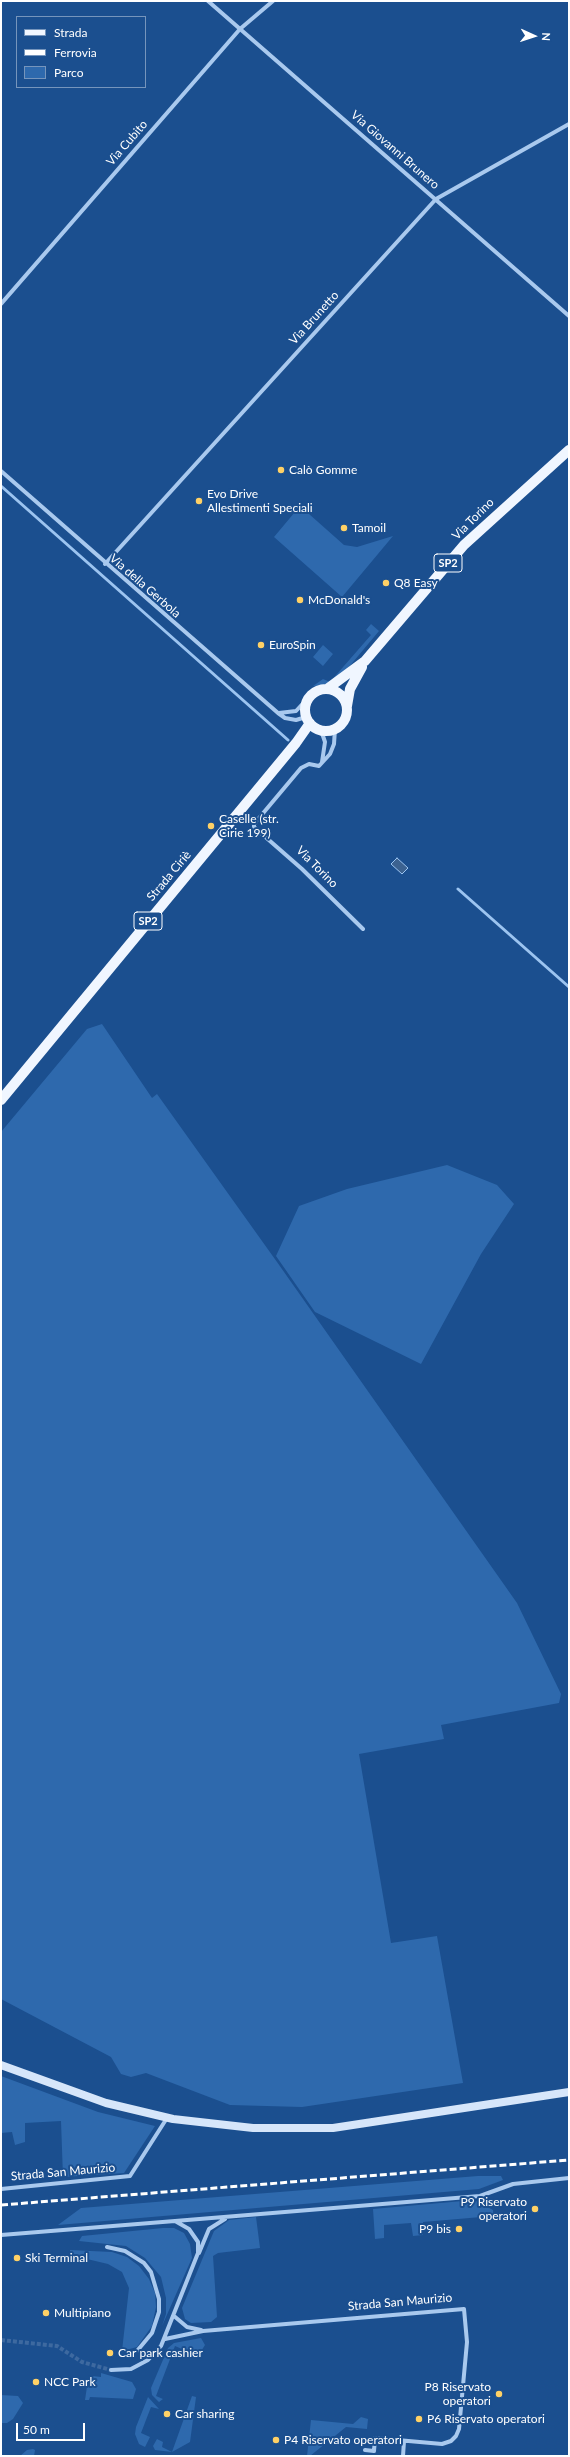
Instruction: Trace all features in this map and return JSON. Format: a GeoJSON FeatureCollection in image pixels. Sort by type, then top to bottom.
{"type":"FeatureCollection","features":[{"type":"Feature","properties":{"kind":"main road","name":"Via Torino"},"geometry":{"type":"LineString","coordinates":[[347,706],[350,689],[365,661],[464,545],[569,450]]}},
{"type":"Feature","properties":{"kind":"main road","name":"Via Torino"},"geometry":{"type":"LineString","coordinates":[[542,474],[569,458]]}},
{"type":"Feature","properties":{"kind":"main road","name":"Via Torino"},"geometry":{"type":"LineString","coordinates":[[327,689],[365,661]]}},
{"type":"Feature","properties":{"kind":"main road"},"geometry":{"type":"LineString","coordinates":[[327,689],[340,694],[347,706],[345,719],[335,729],[314,725],[306,703],[314,692],[327,689]]}},
{"type":"Feature","properties":{"kind":"main road","name":"Strada Ciriè"},"geometry":{"type":"LineString","coordinates":[[1,1100],[296,743],[314,725]]}},
{"type":"Feature","properties":{"kind":"main road"},"geometry":{"type":"LineString","coordinates":[[1,2065],[106,2103],[167,2118],[284,2129],[332,2128],[569,2092]]}},
{"type":"Feature","properties":{"kind":"street","name":"Via Giovanni Brunero"},"geometry":{"type":"LineString","coordinates":[[208,1],[436,198],[569,316]]}},
{"type":"Feature","properties":{"kind":"street","name":"Via Cubito"},"geometry":{"type":"LineString","coordinates":[[1,304],[240,29],[273,1]]}},
{"type":"Feature","properties":{"kind":"street","name":"Via Brunetto"},"geometry":{"type":"LineString","coordinates":[[105,564],[436,198],[569,124]]}},
{"type":"Feature","properties":{"kind":"street","name":"Via della Gerbola"},"geometry":{"type":"LineString","coordinates":[[1,471],[105,564],[278,713],[285,718],[314,725]]}},
{"type":"Feature","properties":{"kind":"street"},"geometry":{"type":"LineString","coordinates":[[278,713],[296,711],[309,697]]}},
{"type":"Feature","properties":{"kind":"street"},"geometry":{"type":"LineString","coordinates":[[314,725],[325,742],[322,762]]}},
{"type":"Feature","properties":{"kind":"street"},"geometry":{"type":"LineString","coordinates":[[322,762],[330,754],[334,744],[335,729]]}},
{"type":"Feature","properties":{"kind":"street","name":"Via Torino"},"geometry":{"type":"LineString","coordinates":[[322,762],[319,766],[309,764],[301,768],[254,824],[254,827],[302,869],[363,929]]}},
{"type":"Feature","properties":{"kind":"street","name":"Strada San Maurizio"},"geometry":{"type":"LineString","coordinates":[[1,2189],[125,2178],[130,2176],[167,2118]]}},
{"type":"Feature","properties":{"kind":"street"},"geometry":{"type":"LineString","coordinates":[[1,2235],[480,2196],[513,2184],[569,2178]]}},
{"type":"Feature","properties":{"kind":"street"},"geometry":{"type":"LineString","coordinates":[[111,2370],[131,2369],[148,2360],[161,2346],[209,2229],[222,2219],[233,2216]]}},
{"type":"Feature","properties":{"kind":"street"},"geometry":{"type":"LineString","coordinates":[[175,2221],[182,2223],[194,2235],[198,2242],[198,2256]]}},
{"type":"Feature","properties":{"kind":"street"},"geometry":{"type":"LineString","coordinates":[[107,2247],[125,2250],[144,2263],[151,2272],[160,2299],[159,2312],[152,2333],[137,2351],[128,2355]]}},
{"type":"Feature","properties":{"kind":"street","name":"Strada San Maurizio"},"geometry":{"type":"LineString","coordinates":[[165,2339],[203,2331],[464,2309],[467,2342],[459,2429],[456,2436],[451,2441],[442,2444],[375,2438],[374,2450],[365,2450]]}},
{"type":"Feature","properties":{"kind":"street","name":"Strada San Maurizio"},"geometry":{"type":"LineString","coordinates":[[174,2316],[187,2327],[203,2331]]}},
{"type":"Feature","properties":{"kind":"street"},"geometry":{"type":"LineString","coordinates":[[403,2456],[404,2441]]}},
{"type":"Feature","properties":{"kind":"green space"},"geometry":{"type":"Polygon","coordinates":[[[300,506],[344,545],[357,547],[393,536],[342,597],[274,537],[300,506]]]}},
{"type":"Feature","properties":{"kind":"green space"},"geometry":{"type":"Polygon","coordinates":[[[371,624],[379,631],[338,680],[324,685],[313,686],[323,679],[330,682],[371,635],[366,630],[371,624]]]}},
{"type":"Feature","properties":{"kind":"green space"},"geometry":{"type":"Polygon","coordinates":[[[323,645],[333,654],[323,666],[313,657],[323,645]]]}},
{"type":"Feature","properties":{"kind":"green space"},"geometry":{"type":"Polygon","coordinates":[[[102,1024],[152,1098],[157,1094],[517,1603],[561,1694],[559,1703],[441,1725],[444,1739],[359,1754],[391,1943],[437,1936],[463,2083],[302,2107],[230,2105],[146,2073],[131,2077],[121,2074],[111,2057],[1,1999],[1,1132],[87,1029],[102,1024]]]}},
{"type":"Feature","properties":{"kind":"green space"},"geometry":{"type":"Polygon","coordinates":[[[447,1165],[497,1185],[514,1204],[481,1254],[421,1364],[315,1312],[276,1256],[299,1206],[347,1189],[447,1165]]]}},
{"type":"Feature","properties":{"kind":"green space"},"geometry":{"type":"Polygon","coordinates":[[[1,2076],[98,2112],[155,2126],[124,2173],[63,2177],[61,2121],[25,2123],[25,2142],[15,2145],[12,2132],[1,2133],[1,2076]]]}},
{"type":"Feature","properties":{"kind":"green space"},"geometry":{"type":"Polygon","coordinates":[[[478,2176],[501,2176],[503,2180],[479,2189],[58,2225],[81,2208],[478,2176]]]}},
{"type":"Feature","properties":{"kind":"green space"},"geometry":{"type":"Polygon","coordinates":[[[474,2200],[493,2210],[493,2216],[423,2222],[423,2235],[413,2236],[411,2223],[384,2225],[384,2238],[375,2239],[373,2209],[474,2200]]]}},
{"type":"Feature","properties":{"kind":"green space"},"geometry":{"type":"Polygon","coordinates":[[[256,2217],[260,2248],[218,2253],[213,2256],[217,2317],[211,2322],[191,2323],[185,2319],[182,2308],[214,2231],[229,2220],[256,2217]]]}},
{"type":"Feature","properties":{"kind":"green space"},"geometry":{"type":"Polygon","coordinates":[[[174,2228],[184,2233],[190,2244],[192,2258],[162,2326],[166,2314],[166,2298],[161,2277],[145,2258],[126,2246],[79,2241],[82,2236],[174,2228]]]}},
{"type":"Feature","properties":{"kind":"green space"},"geometry":{"type":"Polygon","coordinates":[[[70,2250],[112,2252],[127,2257],[139,2266],[149,2279],[155,2293],[156,2307],[152,2326],[137,2347],[122,2351],[129,2288],[122,2272],[108,2264],[70,2255],[70,2250]]]}},
{"type":"Feature","properties":{"kind":"green space"},"geometry":{"type":"Polygon","coordinates":[[[201,2338],[205,2345],[198,2356],[175,2346],[156,2396],[163,2399],[159,2402],[152,2395],[151,2388],[168,2348],[174,2343],[201,2338]]]}},
{"type":"Feature","properties":{"kind":"green space"},"geometry":{"type":"Polygon","coordinates":[[[101,2373],[132,2382],[136,2389],[133,2399],[90,2397],[89,2400],[85,2400],[88,2380],[92,2376],[101,2377],[101,2373]]]}},
{"type":"Feature","properties":{"kind":"green space"},"geometry":{"type":"Polygon","coordinates":[[[1,2395],[18,2396],[23,2403],[13,2419],[7,2423],[1,2423],[1,2395]]]}},
{"type":"Feature","properties":{"kind":"green space"},"geometry":{"type":"Polygon","coordinates":[[[192,2396],[196,2397],[190,2442],[172,2452],[192,2396]]]}},
{"type":"Feature","properties":{"kind":"green space"},"geometry":{"type":"Polygon","coordinates":[[[148,2397],[159,2409],[151,2407],[141,2433],[150,2437],[145,2447],[139,2444],[135,2434],[136,2427],[148,2397]]]}},
{"type":"Feature","properties":{"kind":"green space"},"geometry":{"type":"Polygon","coordinates":[[[361,2417],[368,2419],[367,2429],[346,2427],[310,2456],[307,2456],[311,2420],[353,2424],[361,2417]]]}},
{"type":"Feature","properties":{"kind":"green space"},"geometry":{"type":"Polygon","coordinates":[[[157,2439],[163,2442],[162,2447],[172,2452],[155,2450],[153,2446],[157,2439]]]}},
{"type":"Feature","properties":{"kind":"green space"},"geometry":{"type":"Polygon","coordinates":[[[27,2450],[35,2450],[34,2456],[20,2456],[27,2450]]]}},
{"type":"Feature","properties":{"kind":"shaded area"},"geometry":{"type":"Polygon","coordinates":[[[397,858],[408,868],[402,874],[391,864],[397,858]]]}},
{"type":"Feature","properties":{"kind":"waterway"},"geometry":{"type":"LineString","coordinates":[[1,486],[288,740]]}},
{"type":"Feature","properties":{"kind":"waterway"},"geometry":{"type":"LineString","coordinates":[[458,889],[569,987]]}},
{"type":"Feature","properties":{"kind":"tunnel"},"geometry":{"type":"LineString","coordinates":[[1,2340],[57,2346],[82,2362],[111,2370]]}},
{"type":"Feature","properties":{"kind":"railway"},"geometry":{"type":"LineString","coordinates":[[1,2205],[569,2160]]}},
{"type":"Feature","properties":{"kind":"place","name":"Calò Gomme"},"geometry":{"type":"Point","coordinates":[281,470]}},
{"type":"Feature","properties":{"kind":"place","name":"Evo Drive Allestimenti Speciali"},"geometry":{"type":"Point","coordinates":[199,501]}},
{"type":"Feature","properties":{"kind":"place","name":"Tamoil"},"geometry":{"type":"Point","coordinates":[344,528]}},
{"type":"Feature","properties":{"kind":"place","name":"Q8 Easy"},"geometry":{"type":"Point","coordinates":[386,583]}},
{"type":"Feature","properties":{"kind":"place","name":"McDonald's"},"geometry":{"type":"Point","coordinates":[300,600]}},
{"type":"Feature","properties":{"kind":"place","name":"EuroSpin"},"geometry":{"type":"Point","coordinates":[261,645]}},
{"type":"Feature","properties":{"kind":"place","name":"Caselle (str. Cirie 199)"},"geometry":{"type":"Point","coordinates":[211,826]}},
{"type":"Feature","properties":{"kind":"place","name":"P9 Riservato operatori"},"geometry":{"type":"Point","coordinates":[535,2209]}},
{"type":"Feature","properties":{"kind":"place","name":"P9 bis"},"geometry":{"type":"Point","coordinates":[459,2229]}},
{"type":"Feature","properties":{"kind":"place","name":"Ski Terminal"},"geometry":{"type":"Point","coordinates":[17,2258]}},
{"type":"Feature","properties":{"kind":"place","name":"Multipiano"},"geometry":{"type":"Point","coordinates":[46,2313]}},
{"type":"Feature","properties":{"kind":"place","name":"Car park cashier"},"geometry":{"type":"Point","coordinates":[110,2353]}},
{"type":"Feature","properties":{"kind":"place","name":"NCC Park"},"geometry":{"type":"Point","coordinates":[36,2382]}},
{"type":"Feature","properties":{"kind":"place","name":"P8 Riservato operatori"},"geometry":{"type":"Point","coordinates":[499,2394]}},
{"type":"Feature","properties":{"kind":"place","name":"Car sharing"},"geometry":{"type":"Point","coordinates":[167,2414]}},
{"type":"Feature","properties":{"kind":"place","name":"P6 Riservato operatori"},"geometry":{"type":"Point","coordinates":[419,2419]}},
{"type":"Feature","properties":{"kind":"place","name":"P4 Riservato operatori"},"geometry":{"type":"Point","coordinates":[276,2440]}}]}
